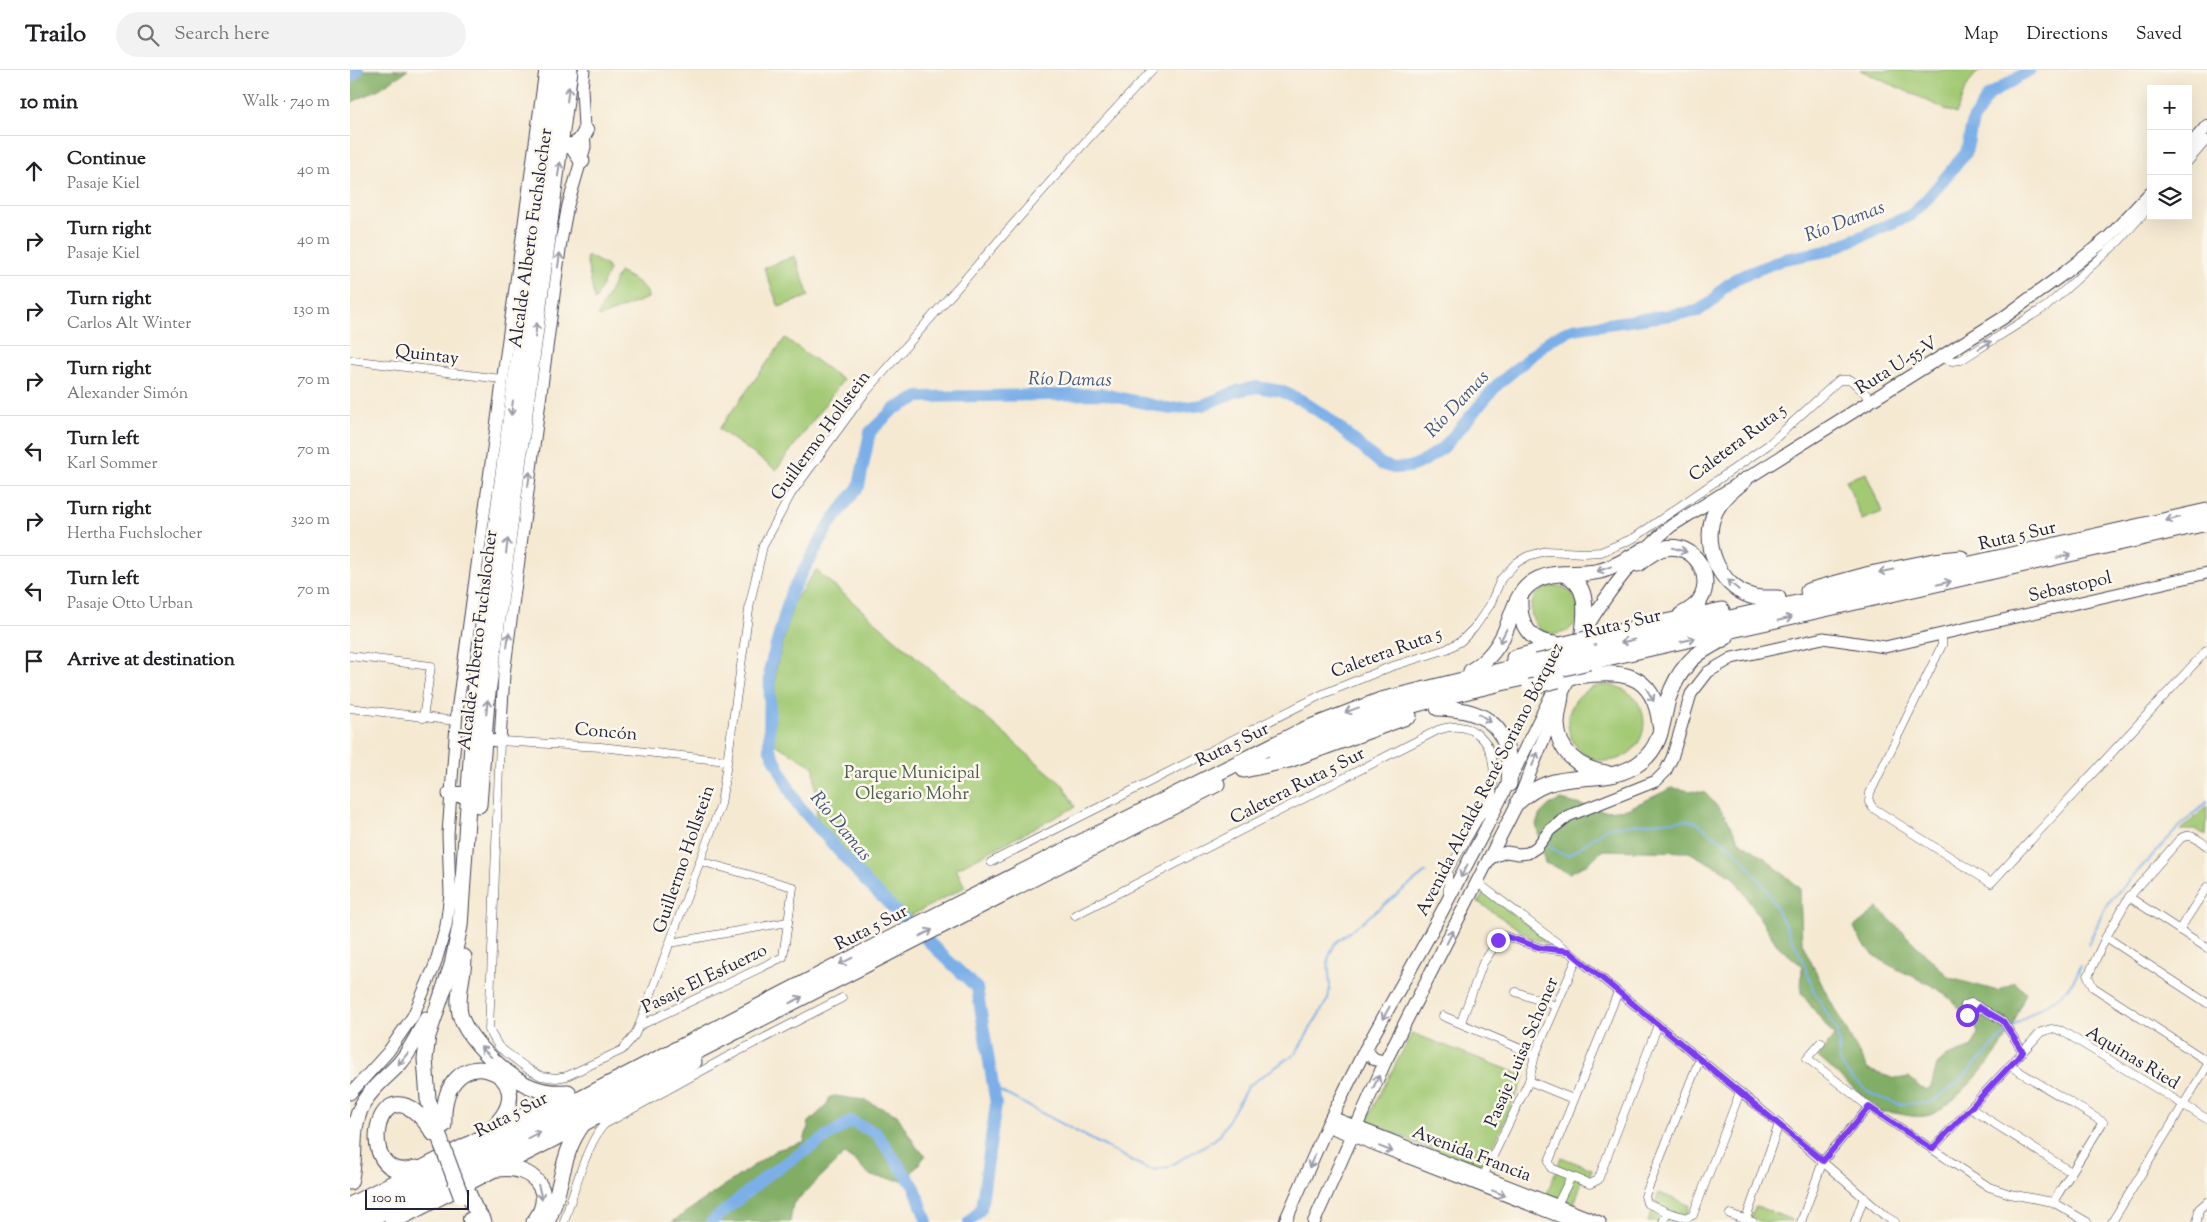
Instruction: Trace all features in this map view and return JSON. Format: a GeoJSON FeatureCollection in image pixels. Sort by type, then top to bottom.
{"type":"FeatureCollection","features":[{"type":"Feature","properties":{"kind":"highway","name":"Alcalde Alberto Fuchslocher"},"geometry":{"type":"LineString","coordinates":[[484,1222],[472,1218],[446,1143],[428,1099],[424,1069],[428,1036],[445,986],[460,926],[477,669],[557,70]]}},
{"type":"Feature","properties":{"kind":"highway","name":"Alcalde Alberto Fuchslocher"},"geometry":{"type":"LineString","coordinates":[[446,1143],[434,1080],[435,1051],[440,1028],[464,957],[471,914],[483,740],[536,378],[567,146],[570,70]]}},
{"type":"Feature","properties":{"kind":"highway"},"geometry":{"type":"LineString","coordinates":[[547,153],[552,148],[567,146],[580,141],[586,131]]}},
{"type":"Feature","properties":{"kind":"highway"},"geometry":{"type":"LineString","coordinates":[[567,146],[582,161]]}},
{"type":"Feature","properties":{"kind":"highway"},"geometry":{"type":"LineString","coordinates":[[518,359],[520,368],[536,378]]}},
{"type":"Feature","properties":{"kind":"highway"},"geometry":{"type":"LineString","coordinates":[[1745,480],[1730,492],[1716,511],[1710,534],[1714,557],[1720,572],[1737,589],[1751,597],[1778,598]]}},
{"type":"Feature","properties":{"kind":"highway","name":"Ruta 5 Sur"},"geometry":{"type":"LineString","coordinates":[[350,1218],[781,995],[891,944],[1307,740],[1366,718],[1538,668],[1584,650],[2207,511]]}},
{"type":"Feature","properties":{"kind":"highway","name":"Ruta 5 Sur"},"geometry":{"type":"LineString","coordinates":[[1584,650],[1738,629],[2207,523]]}},
{"type":"Feature","properties":{"kind":"highway"},"geometry":{"type":"LineString","coordinates":[[1637,564],[1654,552],[1671,547],[1687,551],[1701,566],[1705,581],[1700,600],[1689,611],[1669,621]]}},
{"type":"Feature","properties":{"kind":"highway"},"geometry":{"type":"LineString","coordinates":[[1471,671],[1484,662],[1496,648],[1522,592],[1542,577],[1559,573],[1578,574],[1601,570],[1645,549]]}},
{"type":"Feature","properties":{"kind":"highway"},"geometry":{"type":"LineString","coordinates":[[1522,592],[1520,613],[1526,630],[1537,640],[1554,646],[1584,650],[1669,621],[1778,598],[1870,574],[1934,561],[2032,551]]}},
{"type":"Feature","properties":{"kind":"highway"},"geometry":{"type":"LineString","coordinates":[[1559,573],[1573,580],[1583,593],[1586,608],[1584,650]]}},
{"type":"Feature","properties":{"kind":"highway"},"geometry":{"type":"LineString","coordinates":[[1518,802],[1535,789],[1547,784],[1620,773],[1644,760],[1660,736],[1668,698],[1686,665],[1700,651],[1738,629]]}},
{"type":"Feature","properties":{"kind":"highway"},"geometry":{"type":"LineString","coordinates":[[1399,695],[1554,646]]}},
{"type":"Feature","properties":{"kind":"highway","name":"Ruta 5 Sur"},"geometry":{"type":"LineString","coordinates":[[958,911],[1303,730],[1355,708],[1399,695],[1538,668]]}},
{"type":"Feature","properties":{"kind":"highway"},"geometry":{"type":"LineString","coordinates":[[1244,770],[1289,760],[1383,724],[1438,708],[1575,676],[1613,673],[1625,674],[1637,680],[1649,692],[1656,706],[1660,722],[1660,736]]}},
{"type":"Feature","properties":{"kind":"highway"},"geometry":{"type":"LineString","coordinates":[[1561,696],[1558,734],[1569,755],[1588,769],[1607,773],[1620,773]]}},
{"type":"Feature","properties":{"kind":"highway"},"geometry":{"type":"LineString","coordinates":[[1438,708],[1470,710],[1484,716],[1491,722],[1499,731],[1506,747],[1509,784]]}},
{"type":"Feature","properties":{"kind":"highway"},"geometry":{"type":"LineString","coordinates":[[450,794],[469,795]]}},
{"type":"Feature","properties":{"kind":"highway","name":"Ruta 5 Sur"},"geometry":{"type":"LineString","coordinates":[[366,1222],[753,1022],[891,944]]}},
{"type":"Feature","properties":{"kind":"highway"},"geometry":{"type":"LineString","coordinates":[[464,957],[459,1006],[465,1027],[472,1039],[487,1054],[526,1085],[550,1092],[574,1090]]}},
{"type":"Feature","properties":{"kind":"highway"},"geometry":{"type":"LineString","coordinates":[[350,1182],[356,1125],[363,1103],[410,1050],[445,986]]}},
{"type":"Feature","properties":{"kind":"highway"},"geometry":{"type":"LineString","coordinates":[[350,1205],[726,1013],[781,995]]}},
{"type":"Feature","properties":{"kind":"highway"},"geometry":{"type":"LineString","coordinates":[[392,1222],[662,1083],[753,1022]]}},
{"type":"Feature","properties":{"kind":"highway"},"geometry":{"type":"LineString","coordinates":[[444,1125],[444,1105],[454,1082],[468,1071],[488,1069],[498,1073],[506,1083],[509,1092],[509,1102],[504,1116],[482,1137]]}},
{"type":"Feature","properties":{"kind":"highway"},"geometry":{"type":"LineString","coordinates":[[428,1164],[413,1169],[398,1170],[387,1168],[378,1163],[372,1156],[366,1142],[367,1127],[372,1117],[389,1107],[400,1106],[411,1109],[424,1119],[446,1143]]}},
{"type":"Feature","properties":{"kind":"highway"},"geometry":{"type":"LineString","coordinates":[[547,1222],[556,1200],[566,1156],[573,1139],[584,1123]]}},
{"type":"Feature","properties":{"kind":"highway"},"geometry":{"type":"LineString","coordinates":[[487,1172],[512,1168],[523,1170],[532,1176],[539,1185],[542,1196],[542,1207],[534,1222]]}},
{"type":"Feature","properties":{"kind":"highway"},"geometry":{"type":"LineString","coordinates":[[405,1222],[425,1204]]}},
{"type":"Feature","properties":{"kind":"main road"},"geometry":{"type":"LineString","coordinates":[[2192,143],[2207,126]]}},
{"type":"Feature","properties":{"kind":"main road","name":"Ruta U-55-V"},"geometry":{"type":"LineString","coordinates":[[1645,549],[1671,526],[1942,358],[2003,318],[2109,237],[2147,196]]}},
{"type":"Feature","properties":{"kind":"main road","name":"Avenida Alcalde René Soriano Bórquez"},"geometry":{"type":"LineString","coordinates":[[1285,1222],[1330,1121],[1365,1050],[1609,604],[1637,564],[1645,549]]}},
{"type":"Feature","properties":{"kind":"main road","name":"Avenida Alcalde René Soriano Bórquez"},"geometry":{"type":"LineString","coordinates":[[1314,1222],[1386,1062],[1502,836],[1518,802],[1561,696],[1618,578],[1645,549]]}},
{"type":"Feature","properties":{"kind":"main road"},"geometry":{"type":"LineString","coordinates":[[1478,883],[1486,828]]}},
{"type":"Feature","properties":{"kind":"main road"},"geometry":{"type":"LineString","coordinates":[[1365,1050],[1374,1059],[1386,1062]]}},
{"type":"Feature","properties":{"kind":"street","name":"Alcalde Alberto Fuchslocher"},"geometry":{"type":"LineString","coordinates":[[350,1094],[388,1052],[402,1033],[419,1003],[436,965],[444,936],[449,905],[448,834],[456,721],[501,379],[545,70]]}},
{"type":"Feature","properties":{"kind":"street","name":"Alcalde Alberto Fuchslocher"},"geometry":{"type":"LineString","coordinates":[[584,70],[582,88],[586,131],[582,161],[572,188],[561,242],[536,378],[506,655],[500,741],[490,1020],[491,1035],[499,1047],[528,1069],[542,1076],[556,1078],[567,1076],[622,1050],[628,1044]]}},
{"type":"Feature","properties":{"kind":"street","name":"Guillermo Hollstein"},"geometry":{"type":"LineString","coordinates":[[628,1044],[639,1026],[721,804],[750,603],[763,546],[791,494],[865,393],[1087,140],[1152,70]]}},
{"type":"Feature","properties":{"kind":"street"},"geometry":{"type":"LineString","coordinates":[[2192,157],[2207,140]]}},
{"type":"Feature","properties":{"kind":"street"},"geometry":{"type":"LineString","coordinates":[[1942,358],[1952,361],[1961,360],[2047,306],[2119,241],[2147,209]]}},
{"type":"Feature","properties":{"kind":"street","name":"Quintay"},"geometry":{"type":"LineString","coordinates":[[350,360],[501,379]]}},
{"type":"Feature","properties":{"kind":"street","name":"Caletera Ruta 5"},"geometry":{"type":"LineString","coordinates":[[991,862],[1323,694],[1390,667],[1447,649],[1461,641],[1474,628],[1490,605],[1501,579],[1516,563],[1528,556],[1546,551],[1602,552],[1634,538],[1768,444],[1839,380],[1851,380],[1872,400]]}},
{"type":"Feature","properties":{"kind":"street","name":"Sebastopol"},"geometry":{"type":"LineString","coordinates":[[1942,634],[2207,573]]}},
{"type":"Feature","properties":{"kind":"street"},"geometry":{"type":"LineString","coordinates":[[1491,858],[1506,852],[1524,854],[1533,850],[1550,830],[1577,811],[1650,785],[1660,777],[1672,758],[1691,694],[1702,679],[1723,662],[1740,654],[1814,638],[1840,639],[1864,645],[1885,647],[1942,634],[1942,645],[1870,793],[1869,802],[1873,808],[1992,883],[2207,650]]}},
{"type":"Feature","properties":{"kind":"street"},"geometry":{"type":"LineString","coordinates":[[350,656],[431,666],[423,718]]}},
{"type":"Feature","properties":{"kind":"street"},"geometry":{"type":"LineString","coordinates":[[350,708],[456,721]]}},
{"type":"Feature","properties":{"kind":"street","name":"Caletera Ruta 5 Sur"},"geometry":{"type":"LineString","coordinates":[[1075,915],[1443,728],[1464,728],[1475,732],[1484,740],[1491,751],[1493,764],[1492,795],[1486,828]]}},
{"type":"Feature","properties":{"kind":"street","name":"Concón"},"geometry":{"type":"LineString","coordinates":[[483,740],[601,747],[726,761]]}},
{"type":"Feature","properties":{"kind":"street","name":"Caletera Ruta 5 Sur"},"geometry":{"type":"LineString","coordinates":[[1448,901],[1448,870],[1492,795]]}},
{"type":"Feature","properties":{"kind":"street"},"geometry":{"type":"LineString","coordinates":[[2207,846],[2193,836],[2186,835],[2180,839],[2129,897],[2106,937],[2088,976],[2091,986],[2207,1061]]}},
{"type":"Feature","properties":{"kind":"street"},"geometry":{"type":"LineString","coordinates":[[1502,836],[1514,852]]}},
{"type":"Feature","properties":{"kind":"street"},"geometry":{"type":"LineString","coordinates":[[670,943],[788,922],[793,887],[700,861]]}},
{"type":"Feature","properties":{"kind":"street"},"geometry":{"type":"LineString","coordinates":[[1478,883],[1569,951],[1779,1124],[1885,1216],[1895,1222]]}},
{"type":"Feature","properties":{"kind":"street"},"geometry":{"type":"LineString","coordinates":[[2179,930],[2207,887]]}},
{"type":"Feature","properties":{"kind":"street"},"geometry":{"type":"LineString","coordinates":[[2129,897],[2207,948]]}},
{"type":"Feature","properties":{"kind":"street","name":"Pasaje El Esfuerzo"},"geometry":{"type":"LineString","coordinates":[[639,1026],[783,957],[788,922]]}},
{"type":"Feature","properties":{"kind":"street"},"geometry":{"type":"LineString","coordinates":[[1461,1022],[1483,963],[1501,937],[1505,936],[1541,948],[1569,951]]}},
{"type":"Feature","properties":{"kind":"street"},"geometry":{"type":"LineString","coordinates":[[2106,937],[2207,1003]]}},
{"type":"Feature","properties":{"kind":"street","name":"Pasaje Luisa Schoner"},"geometry":{"type":"LineString","coordinates":[[1482,1181],[1529,1081],[1535,1055],[1577,958]]}},
{"type":"Feature","properties":{"kind":"street"},"geometry":{"type":"LineString","coordinates":[[1516,992],[1556,1006]]}},
{"type":"Feature","properties":{"kind":"street"},"geometry":{"type":"LineString","coordinates":[[1618,992],[1548,1163],[1551,1168],[1590,1184],[1598,1180],[1658,1025]]}},
{"type":"Feature","properties":{"kind":"street"},"geometry":{"type":"LineString","coordinates":[[564,1222],[591,1147],[598,1132],[605,1124],[727,1057],[842,998]]}},
{"type":"Feature","properties":{"kind":"street"},"geometry":{"type":"LineString","coordinates":[[1932,1149],[2023,1052],[2003,1021],[1977,1007]]}},
{"type":"Feature","properties":{"kind":"street"},"geometry":{"type":"LineString","coordinates":[[1443,1016],[1461,1022],[1535,1055]]}},
{"type":"Feature","properties":{"kind":"street","name":"Aquinas Ried"},"geometry":{"type":"LineString","coordinates":[[2023,1052],[2041,1032],[2062,1031],[2207,1119]]}},
{"type":"Feature","properties":{"kind":"street"},"geometry":{"type":"LineString","coordinates":[[1821,1042],[1808,1058],[1869,1107],[1990,1187],[2010,1194],[2053,1202],[2087,1222]]}},
{"type":"Feature","properties":{"kind":"street"},"geometry":{"type":"LineString","coordinates":[[1700,1058],[1645,1196],[1647,1202],[1667,1212],[1687,1218],[1693,1215],[1740,1092]]}},
{"type":"Feature","properties":{"kind":"street"},"geometry":{"type":"LineString","coordinates":[[2010,1066],[2103,1122],[2053,1202]]}},
{"type":"Feature","properties":{"kind":"street"},"geometry":{"type":"LineString","coordinates":[[2112,1222],[2207,1066]]}},
{"type":"Feature","properties":{"kind":"street"},"geometry":{"type":"LineString","coordinates":[[1529,1081],[1573,1099]]}},
{"type":"Feature","properties":{"kind":"street"},"geometry":{"type":"LineString","coordinates":[[1801,1222],[1823,1161],[1869,1107]]}},
{"type":"Feature","properties":{"kind":"street"},"geometry":{"type":"LineString","coordinates":[[1970,1108],[2071,1172]]}},
{"type":"Feature","properties":{"kind":"street","name":"Avenida Francia"},"geometry":{"type":"LineString","coordinates":[[1330,1121],[1554,1208],[1600,1222]]}},
{"type":"Feature","properties":{"kind":"street"},"geometry":{"type":"LineString","coordinates":[[1730,1214],[1750,1221],[1779,1124]]}},
{"type":"Feature","properties":{"kind":"street"},"geometry":{"type":"LineString","coordinates":[[1554,1208],[1570,1177]]}},
{"type":"Feature","properties":{"kind":"street"},"geometry":{"type":"LineString","coordinates":[[1855,1222],[1864,1197]]}},
{"type":"Feature","properties":{"kind":"street"},"geometry":{"type":"LineString","coordinates":[[2198,1222],[2199,1209],[2207,1202]]}},
{"type":"Feature","properties":{"kind":"street","name":"Avenida Francia"},"geometry":{"type":"LineString","coordinates":[[1554,1208],[1574,1222]]}},
{"type":"Feature","properties":{"kind":"street"},"geometry":{"type":"LineString","coordinates":[[1663,1222],[1667,1212]]}},
{"type":"Feature","properties":{"kind":"green space"},"geometry":{"type":"Polygon","coordinates":[[[350,70],[408,70],[379,89],[350,103],[350,70]]]}},
{"type":"Feature","properties":{"kind":"green space"},"geometry":{"type":"Polygon","coordinates":[[[1860,70],[1982,70],[1969,83],[1956,114],[1860,70]]]}},
{"type":"Feature","properties":{"kind":"green space"},"geometry":{"type":"Polygon","coordinates":[[[589,256],[607,266],[609,270],[595,301],[586,258],[589,256]]]}},
{"type":"Feature","properties":{"kind":"green space"},"geometry":{"type":"Polygon","coordinates":[[[795,256],[809,296],[779,307],[764,268],[795,256]]]}},
{"type":"Feature","properties":{"kind":"green space"},"geometry":{"type":"Polygon","coordinates":[[[619,272],[642,286],[648,298],[599,317],[598,315],[619,272]]]}},
{"type":"Feature","properties":{"kind":"green space"},"geometry":{"type":"Polygon","coordinates":[[[785,338],[843,380],[776,470],[719,429],[785,338]]]}},
{"type":"Feature","properties":{"kind":"green space"},"geometry":{"type":"Polygon","coordinates":[[[1866,473],[1882,512],[1862,520],[1846,480],[1866,473]]]}},
{"type":"Feature","properties":{"kind":"green space","name":"Parque Municipal Olegario Mohr"},"geometry":{"type":"Polygon","coordinates":[[[816,570],[1064,786],[1075,807],[956,869],[965,887],[908,917],[879,889],[817,819],[814,767],[773,743],[776,668],[794,601],[816,570]]]}},
{"type":"Feature","properties":{"kind":"green space"},"geometry":{"type":"Polygon","coordinates":[[[1555,586],[1564,588],[1572,593],[1577,601],[1579,610],[1577,619],[1572,627],[1564,632],[1555,634],[1546,632],[1538,627],[1533,619],[1531,610],[1533,601],[1538,593],[1546,588],[1555,586]]]}},
{"type":"Feature","properties":{"kind":"green space"},"geometry":{"type":"Polygon","coordinates":[[[1599,685],[1613,685],[1627,691],[1638,702],[1644,716],[1641,738],[1633,750],[1613,761],[1599,761],[1585,755],[1574,744],[1568,730],[1568,716],[1574,702],[1585,691],[1599,685]]]}},
{"type":"Feature","properties":{"kind":"green space"},"geometry":{"type":"Polygon","coordinates":[[[1672,788],[1705,793],[1724,814],[1740,842],[1761,855],[1800,888],[1802,943],[1825,991],[1868,1070],[1896,1079],[1909,1077],[1926,1090],[1931,1087],[1937,1065],[1945,1057],[1972,1047],[1978,1034],[1974,1019],[1944,994],[1927,983],[1879,959],[1861,940],[1854,927],[1878,908],[1950,978],[1998,991],[2015,982],[2026,993],[2008,1035],[1984,1068],[1961,1092],[1930,1115],[1912,1116],[1881,1112],[1818,1057],[1834,1036],[1801,993],[1802,966],[1777,945],[1733,876],[1689,852],[1603,850],[1588,863],[1570,873],[1545,863],[1536,824],[1540,814],[1549,805],[1561,800],[1605,811],[1627,809],[1672,788]]]}},
{"type":"Feature","properties":{"kind":"green space"},"geometry":{"type":"Polygon","coordinates":[[[2207,806],[2206,836],[2197,830],[2181,830],[2207,806]]]}},
{"type":"Feature","properties":{"kind":"green space"},"geometry":{"type":"Polygon","coordinates":[[[1484,893],[1554,945],[1533,939],[1478,902],[1484,893]]]}},
{"type":"Feature","properties":{"kind":"green space"},"geometry":{"type":"Polygon","coordinates":[[[1412,1033],[1525,1076],[1482,1171],[1366,1121],[1412,1033]]]}},
{"type":"Feature","properties":{"kind":"green space"},"geometry":{"type":"Polygon","coordinates":[[[830,1097],[864,1100],[897,1115],[917,1148],[926,1155],[905,1181],[871,1176],[844,1154],[793,1204],[790,1222],[672,1222],[776,1150],[804,1142],[809,1122],[826,1106],[830,1097]]]}},
{"type":"Feature","properties":{"kind":"green space"},"geometry":{"type":"Polygon","coordinates":[[[1561,1157],[1592,1169],[1588,1179],[1582,1182],[1574,1204],[1547,1194],[1561,1157]]]}},
{"type":"Feature","properties":{"kind":"green space"},"geometry":{"type":"Polygon","coordinates":[[[1659,1193],[1689,1205],[1686,1215],[1680,1218],[1679,1222],[1648,1222],[1659,1193]]]}},
{"type":"Feature","properties":{"kind":"green space"},"geometry":{"type":"Polygon","coordinates":[[[1756,1206],[1792,1220],[1792,1222],[1763,1222],[1750,1218],[1756,1206]]]}},
{"type":"Feature","properties":{"kind":"waterway"},"geometry":{"type":"LineString","coordinates":[[350,77],[358,70]]}},
{"type":"Feature","properties":{"kind":"waterway","name":"Río Damas"},"geometry":{"type":"LineString","coordinates":[[969,1222],[981,1209],[996,1104],[977,988],[867,883],[797,804],[769,748],[770,667],[790,595],[829,525],[859,486],[870,432],[894,409],[919,397],[1104,394],[1170,409],[1203,405],[1237,391],[1257,387],[1281,391],[1301,400],[1327,417],[1381,464],[1394,468],[1410,467],[1424,461],[1444,447],[1497,385],[1551,339],[1573,329],[1698,311],[1715,299],[1721,290],[1735,279],[1784,259],[1827,251],[1911,215],[1966,153],[1973,120],[1989,95],[2030,70]]}},
{"type":"Feature","properties":{"kind":"waterway"},"geometry":{"type":"LineString","coordinates":[[2088,944],[2107,904],[2177,829],[2207,802]]}},
{"type":"Feature","properties":{"kind":"waterway"},"geometry":{"type":"LineString","coordinates":[[1547,845],[1560,853],[1569,855],[1607,828],[1685,820],[1696,822],[1738,853],[1766,889],[1801,956],[1815,993],[1836,1029],[1839,1042],[1839,1058],[1842,1066],[1850,1076],[1873,1095],[1898,1104],[1930,1103],[1954,1086],[2006,1033]]}},
{"type":"Feature","properties":{"kind":"waterway"},"geometry":{"type":"LineString","coordinates":[[994,1088],[1144,1167],[1154,1170],[1168,1167],[1214,1140],[1221,1133],[1248,1086],[1296,1053],[1328,999],[1330,987],[1328,959],[1335,943],[1426,872]]}},
{"type":"Feature","properties":{"kind":"waterway"},"geometry":{"type":"LineString","coordinates":[[2012,1028],[2022,1019],[2051,1002],[2067,989],[2081,965]]}},
{"type":"Feature","properties":{"kind":"waterway","name":"Río Damas"},"geometry":{"type":"LineString","coordinates":[[711,1222],[769,1174],[851,1121],[876,1133],[915,1188],[927,1222]]}},
{"type":"Feature","properties":{"kind":"route"},"geometry":{"type":"LineString","coordinates":[[1498,940],[1505,936],[1541,948],[1569,951],[1823,1161],[1869,1107],[1932,1149],[2023,1052],[2005,1023],[2001,1020],[1979,1007],[1974,1015],[1967,1015]]}}]}
